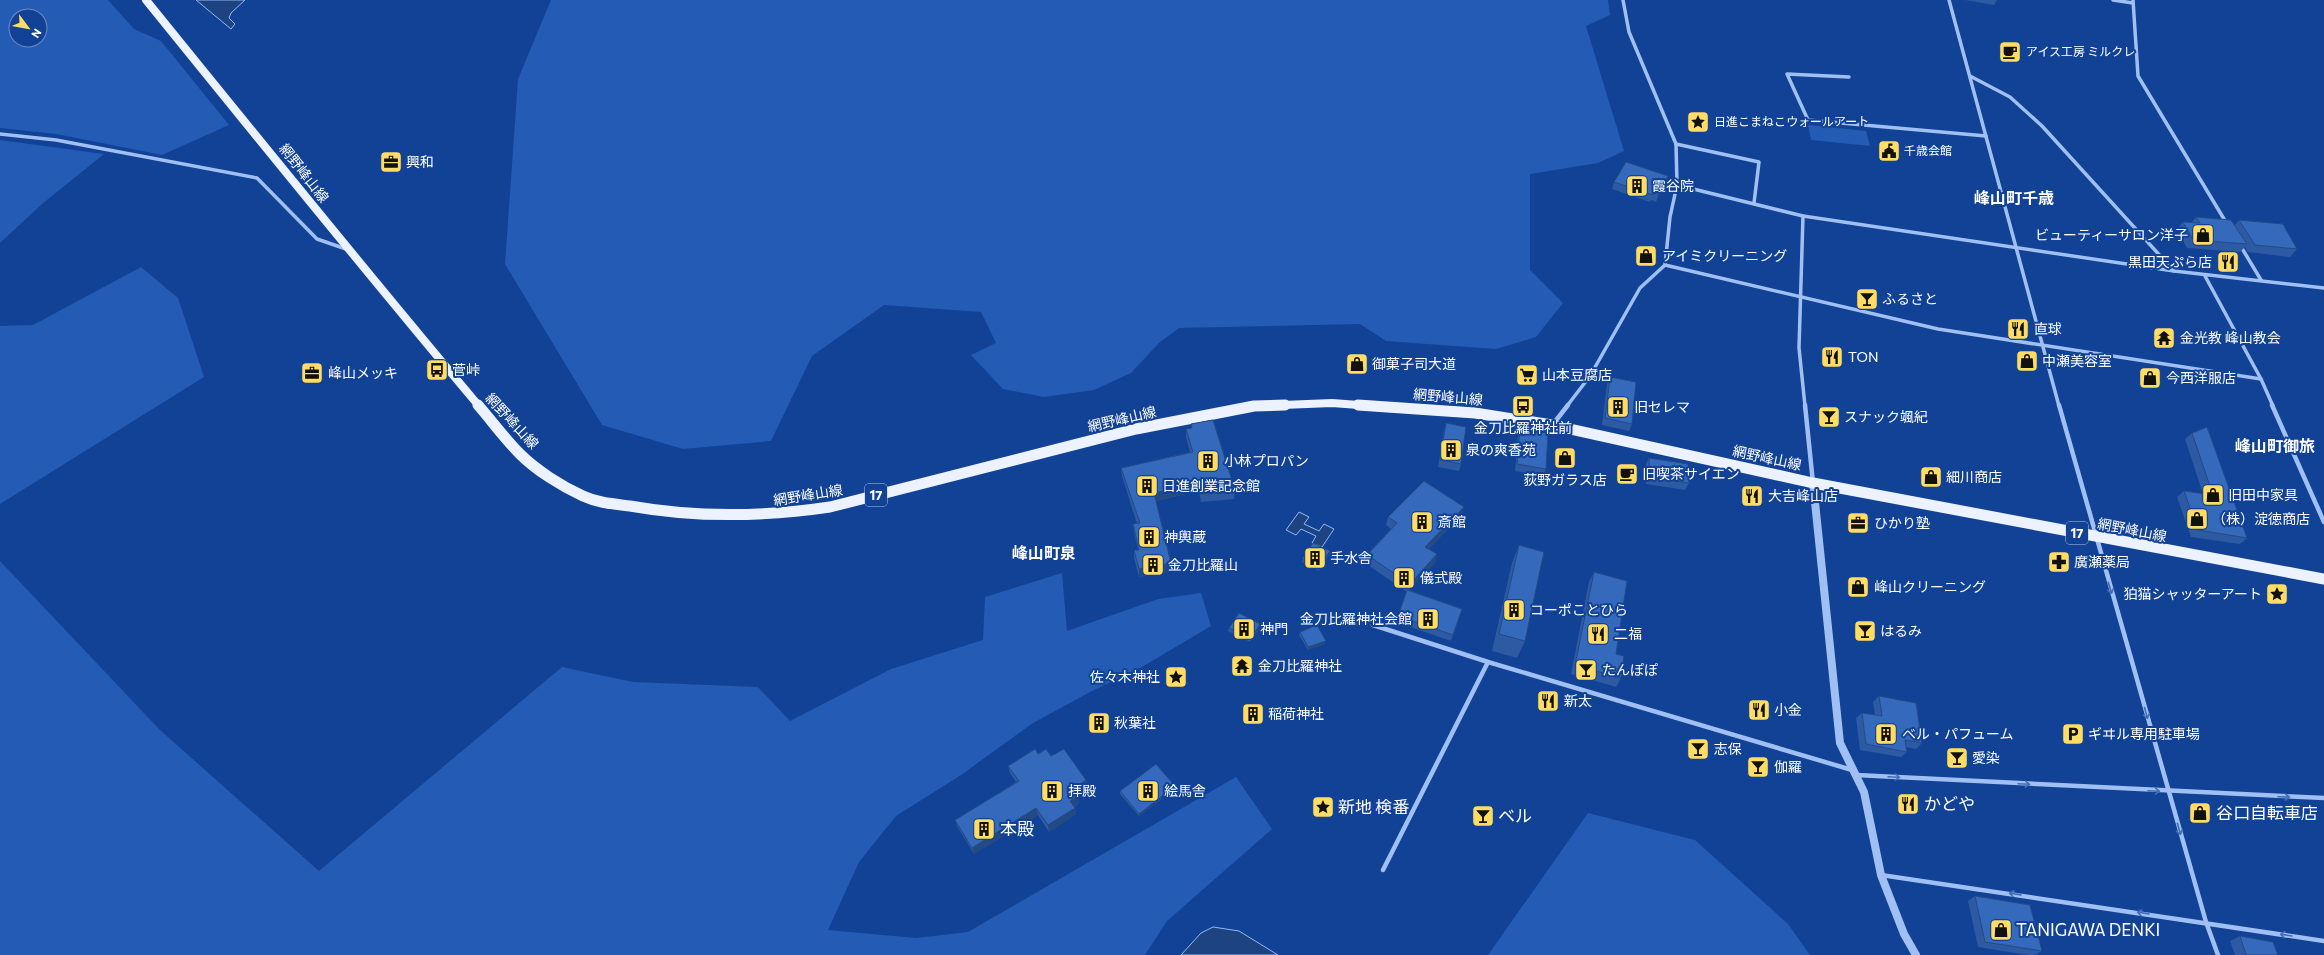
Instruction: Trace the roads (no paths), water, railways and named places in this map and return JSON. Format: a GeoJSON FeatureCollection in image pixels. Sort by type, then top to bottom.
{"type":"FeatureCollection","features":[{"type":"Feature","properties":{"kind":"main road","name":"網野峰山線"},"geometry":{"type":"LineString","coordinates":[[146,0],[240,117],[277,160],[346,249],[520,454],[553,478],[584,496],[645,510],[696,515],[748,516],[785,514],[830,507],[1136,429],[1254,406],[1332,403],[1439,409],[1552,425],[1830,486],[2324,579]]}},
{"type":"Feature","properties":{"kind":"street"},"geometry":{"type":"LineString","coordinates":[[1552,425],[1590,376],[1640,288],[1665,265],[1670,217],[1677,185],[1676,144],[1629,32],[1624,0]]}},
{"type":"Feature","properties":{"kind":"street"},"geometry":{"type":"LineString","coordinates":[[1949,0],[2095,537],[2206,922],[2218,955]]}},
{"type":"Feature","properties":{"kind":"street"},"geometry":{"type":"LineString","coordinates":[[2113,0],[2133,2],[2138,76],[2228,226]]}},
{"type":"Feature","properties":{"kind":"street"},"geometry":{"type":"LineString","coordinates":[[1849,77],[1787,74],[1808,120],[1986,136]]}},
{"type":"Feature","properties":{"kind":"street"},"geometry":{"type":"LineString","coordinates":[[1970,76],[2010,97],[2042,126],[2174,271]]}},
{"type":"Feature","properties":{"kind":"street"},"geometry":{"type":"LineString","coordinates":[[0,134],[56,140],[257,178],[318,239],[346,249]]}},
{"type":"Feature","properties":{"kind":"street"},"geometry":{"type":"LineString","coordinates":[[1676,144],[1759,162],[1754,203]]}},
{"type":"Feature","properties":{"kind":"street"},"geometry":{"type":"LineString","coordinates":[[1677,185],[1803,216],[2205,276],[2261,280],[2324,288]]}},
{"type":"Feature","properties":{"kind":"street"},"geometry":{"type":"LineString","coordinates":[[1803,216],[1799,348],[1816,483],[1840,743],[1864,792],[1881,875],[1904,934],[1916,955]]}},
{"type":"Feature","properties":{"kind":"street"},"geometry":{"type":"LineString","coordinates":[[2237,239],[2261,280]]}},
{"type":"Feature","properties":{"kind":"street"},"geometry":{"type":"LineString","coordinates":[[1665,265],[1800,298],[1938,329],[2261,379]]}},
{"type":"Feature","properties":{"kind":"street"},"geometry":{"type":"LineString","coordinates":[[2205,276],[2261,379],[2324,522]]}},
{"type":"Feature","properties":{"kind":"street"},"geometry":{"type":"LineString","coordinates":[[1373,625],[1488,662],[1854,772],[2168,792],[2324,798]]}},
{"type":"Feature","properties":{"kind":"street"},"geometry":{"type":"LineString","coordinates":[[1383,870],[1488,662]]}},
{"type":"Feature","properties":{"kind":"street"},"geometry":{"type":"LineString","coordinates":[[1881,875],[2206,922],[2324,942]]}},
{"type":"Feature","properties":{"kind":"place","name":"アイス工房 ミルクレ"},"geometry":{"type":"Point","coordinates":[2010,52]}},
{"type":"Feature","properties":{"kind":"place","name":"日進こまねこウォールアート"},"geometry":{"type":"Point","coordinates":[1698,122]}},
{"type":"Feature","properties":{"kind":"place","name":"千歳会館"},"geometry":{"type":"Point","coordinates":[1889,151]}},
{"type":"Feature","properties":{"kind":"place","name":"興和"},"geometry":{"type":"Point","coordinates":[391,162]}},
{"type":"Feature","properties":{"kind":"place","name":"霞谷院"},"geometry":{"type":"Point","coordinates":[1637,186]}},
{"type":"Feature","properties":{"kind":"place","name":"ビューティーサロン洋子"},"geometry":{"type":"Point","coordinates":[2203,235]}},
{"type":"Feature","properties":{"kind":"place","name":"アイミクリーニング"},"geometry":{"type":"Point","coordinates":[1646,256]}},
{"type":"Feature","properties":{"kind":"place","name":"黒田天ぷら店"},"geometry":{"type":"Point","coordinates":[2228,262]}},
{"type":"Feature","properties":{"kind":"place","name":"ふるさと"},"geometry":{"type":"Point","coordinates":[1867,299]}},
{"type":"Feature","properties":{"kind":"place","name":"直球"},"geometry":{"type":"Point","coordinates":[2018,329]}},
{"type":"Feature","properties":{"kind":"place","name":"金光教 峰山教会"},"geometry":{"type":"Point","coordinates":[2164,338]}},
{"type":"Feature","properties":{"kind":"place","name":"TON"},"geometry":{"type":"Point","coordinates":[1832,357]}},
{"type":"Feature","properties":{"kind":"place","name":"中瀬美容室"},"geometry":{"type":"Point","coordinates":[2027,361]}},
{"type":"Feature","properties":{"kind":"place","name":"御菓子司大道"},"geometry":{"type":"Point","coordinates":[1357,364]}},
{"type":"Feature","properties":{"kind":"place","name":"菅峠"},"geometry":{"type":"Point","coordinates":[437,370]}},
{"type":"Feature","properties":{"kind":"place","name":"峰山メッキ"},"geometry":{"type":"Point","coordinates":[312,373]}},
{"type":"Feature","properties":{"kind":"place","name":"山本豆腐店"},"geometry":{"type":"Point","coordinates":[1527,375]}},
{"type":"Feature","properties":{"kind":"place","name":"今西洋服店"},"geometry":{"type":"Point","coordinates":[2150,378]}},
{"type":"Feature","properties":{"kind":"place","name":"金刀比羅神社前"},"geometry":{"type":"Point","coordinates":[1523,406]}},
{"type":"Feature","properties":{"kind":"place","name":"旧セレマ"},"geometry":{"type":"Point","coordinates":[1618,407]}},
{"type":"Feature","properties":{"kind":"place","name":"スナック颯紀"},"geometry":{"type":"Point","coordinates":[1829,417]}},
{"type":"Feature","properties":{"kind":"place","name":"泉の爽香苑"},"geometry":{"type":"Point","coordinates":[1451,450]}},
{"type":"Feature","properties":{"kind":"place","name":"荻野ガラス店"},"geometry":{"type":"Point","coordinates":[1565,458]}},
{"type":"Feature","properties":{"kind":"place","name":"小林プロパン"},"geometry":{"type":"Point","coordinates":[1208,461]}},
{"type":"Feature","properties":{"kind":"place","name":"旧喫茶サイエン"},"geometry":{"type":"Point","coordinates":[1627,474]}},
{"type":"Feature","properties":{"kind":"place","name":"細川商店"},"geometry":{"type":"Point","coordinates":[1931,477]}},
{"type":"Feature","properties":{"kind":"place","name":"日進創業記念館"},"geometry":{"type":"Point","coordinates":[1147,486]}},
{"type":"Feature","properties":{"kind":"place","name":"旧田中家具"},"geometry":{"type":"Point","coordinates":[2213,495]}},
{"type":"Feature","properties":{"kind":"place","name":"大吉峰山店"},"geometry":{"type":"Point","coordinates":[1752,496]}},
{"type":"Feature","properties":{"kind":"place","name":"（株）淀徳商店"},"geometry":{"type":"Point","coordinates":[2197,519]}},
{"type":"Feature","properties":{"kind":"place","name":"斎館"},"geometry":{"type":"Point","coordinates":[1422,522]}},
{"type":"Feature","properties":{"kind":"place","name":"ひかり塾"},"geometry":{"type":"Point","coordinates":[1858,523]}},
{"type":"Feature","properties":{"kind":"place","name":"神輿蔵"},"geometry":{"type":"Point","coordinates":[1149,537]}},
{"type":"Feature","properties":{"kind":"place","name":"手水舎"},"geometry":{"type":"Point","coordinates":[1315,558]}},
{"type":"Feature","properties":{"kind":"place","name":"廣瀬薬局"},"geometry":{"type":"Point","coordinates":[2059,562]}},
{"type":"Feature","properties":{"kind":"place","name":"金刀比羅山"},"geometry":{"type":"Point","coordinates":[1153,565]}},
{"type":"Feature","properties":{"kind":"place","name":"儀式殿"},"geometry":{"type":"Point","coordinates":[1404,578]}},
{"type":"Feature","properties":{"kind":"place","name":"峰山クリーニング"},"geometry":{"type":"Point","coordinates":[1858,587]}},
{"type":"Feature","properties":{"kind":"place","name":"狛猫シャッターアート"},"geometry":{"type":"Point","coordinates":[2277,594]}},
{"type":"Feature","properties":{"kind":"place","name":"コーポことひら"},"geometry":{"type":"Point","coordinates":[1514,610]}},
{"type":"Feature","properties":{"kind":"place","name":"金刀比羅神社会館"},"geometry":{"type":"Point","coordinates":[1428,619]}},
{"type":"Feature","properties":{"kind":"place","name":"神門"},"geometry":{"type":"Point","coordinates":[1244,629]}},
{"type":"Feature","properties":{"kind":"place","name":"はるみ"},"geometry":{"type":"Point","coordinates":[1865,631]}},
{"type":"Feature","properties":{"kind":"place","name":"二福"},"geometry":{"type":"Point","coordinates":[1598,634]}},
{"type":"Feature","properties":{"kind":"place","name":"金刀比羅神社"},"geometry":{"type":"Point","coordinates":[1242,666]}},
{"type":"Feature","properties":{"kind":"place","name":"たんぽぽ"},"geometry":{"type":"Point","coordinates":[1586,670]}},
{"type":"Feature","properties":{"kind":"place","name":"佐々木神社"},"geometry":{"type":"Point","coordinates":[1176,677]}},
{"type":"Feature","properties":{"kind":"place","name":"新太"},"geometry":{"type":"Point","coordinates":[1548,701]}},
{"type":"Feature","properties":{"kind":"place","name":"小金"},"geometry":{"type":"Point","coordinates":[1759,710]}},
{"type":"Feature","properties":{"kind":"place","name":"稲荷神社"},"geometry":{"type":"Point","coordinates":[1253,714]}},
{"type":"Feature","properties":{"kind":"place","name":"秋葉社"},"geometry":{"type":"Point","coordinates":[1099,723]}},
{"type":"Feature","properties":{"kind":"place","name":"ベル・パフューム"},"geometry":{"type":"Point","coordinates":[1886,734]}},
{"type":"Feature","properties":{"kind":"place","name":"ギヰル専用駐車場"},"geometry":{"type":"Point","coordinates":[2073,734]}},
{"type":"Feature","properties":{"kind":"place","name":"志保"},"geometry":{"type":"Point","coordinates":[1698,749]}},
{"type":"Feature","properties":{"kind":"place","name":"愛染"},"geometry":{"type":"Point","coordinates":[1957,758]}},
{"type":"Feature","properties":{"kind":"place","name":"伽羅"},"geometry":{"type":"Point","coordinates":[1758,767]}},
{"type":"Feature","properties":{"kind":"place","name":"拝殿"},"geometry":{"type":"Point","coordinates":[1052,791]}},
{"type":"Feature","properties":{"kind":"place","name":"絵馬舎"},"geometry":{"type":"Point","coordinates":[1148,791]}},
{"type":"Feature","properties":{"kind":"place","name":"かどや"},"geometry":{"type":"Point","coordinates":[1908,804]}},
{"type":"Feature","properties":{"kind":"place","name":"新地 検番"},"geometry":{"type":"Point","coordinates":[1323,807]}},
{"type":"Feature","properties":{"kind":"place","name":"谷口自転車店"},"geometry":{"type":"Point","coordinates":[2200,813]}},
{"type":"Feature","properties":{"kind":"place","name":"ベル"},"geometry":{"type":"Point","coordinates":[1483,816]}},
{"type":"Feature","properties":{"kind":"place","name":"本殿"},"geometry":{"type":"Point","coordinates":[984,829]}},
{"type":"Feature","properties":{"kind":"place","name":"TANIGAWA DENKI"},"geometry":{"type":"Point","coordinates":[2001,930]}},
{"type":"Feature","properties":{"kind":"district","name":"峰山町千歳"},"geometry":{"type":"Point","coordinates":[2014,198]}},
{"type":"Feature","properties":{"kind":"district","name":"峰山町御旅"},"geometry":{"type":"Point","coordinates":[2275,446]}},
{"type":"Feature","properties":{"kind":"district","name":"峰山町泉"},"geometry":{"type":"Point","coordinates":[1044,553]}}]}
